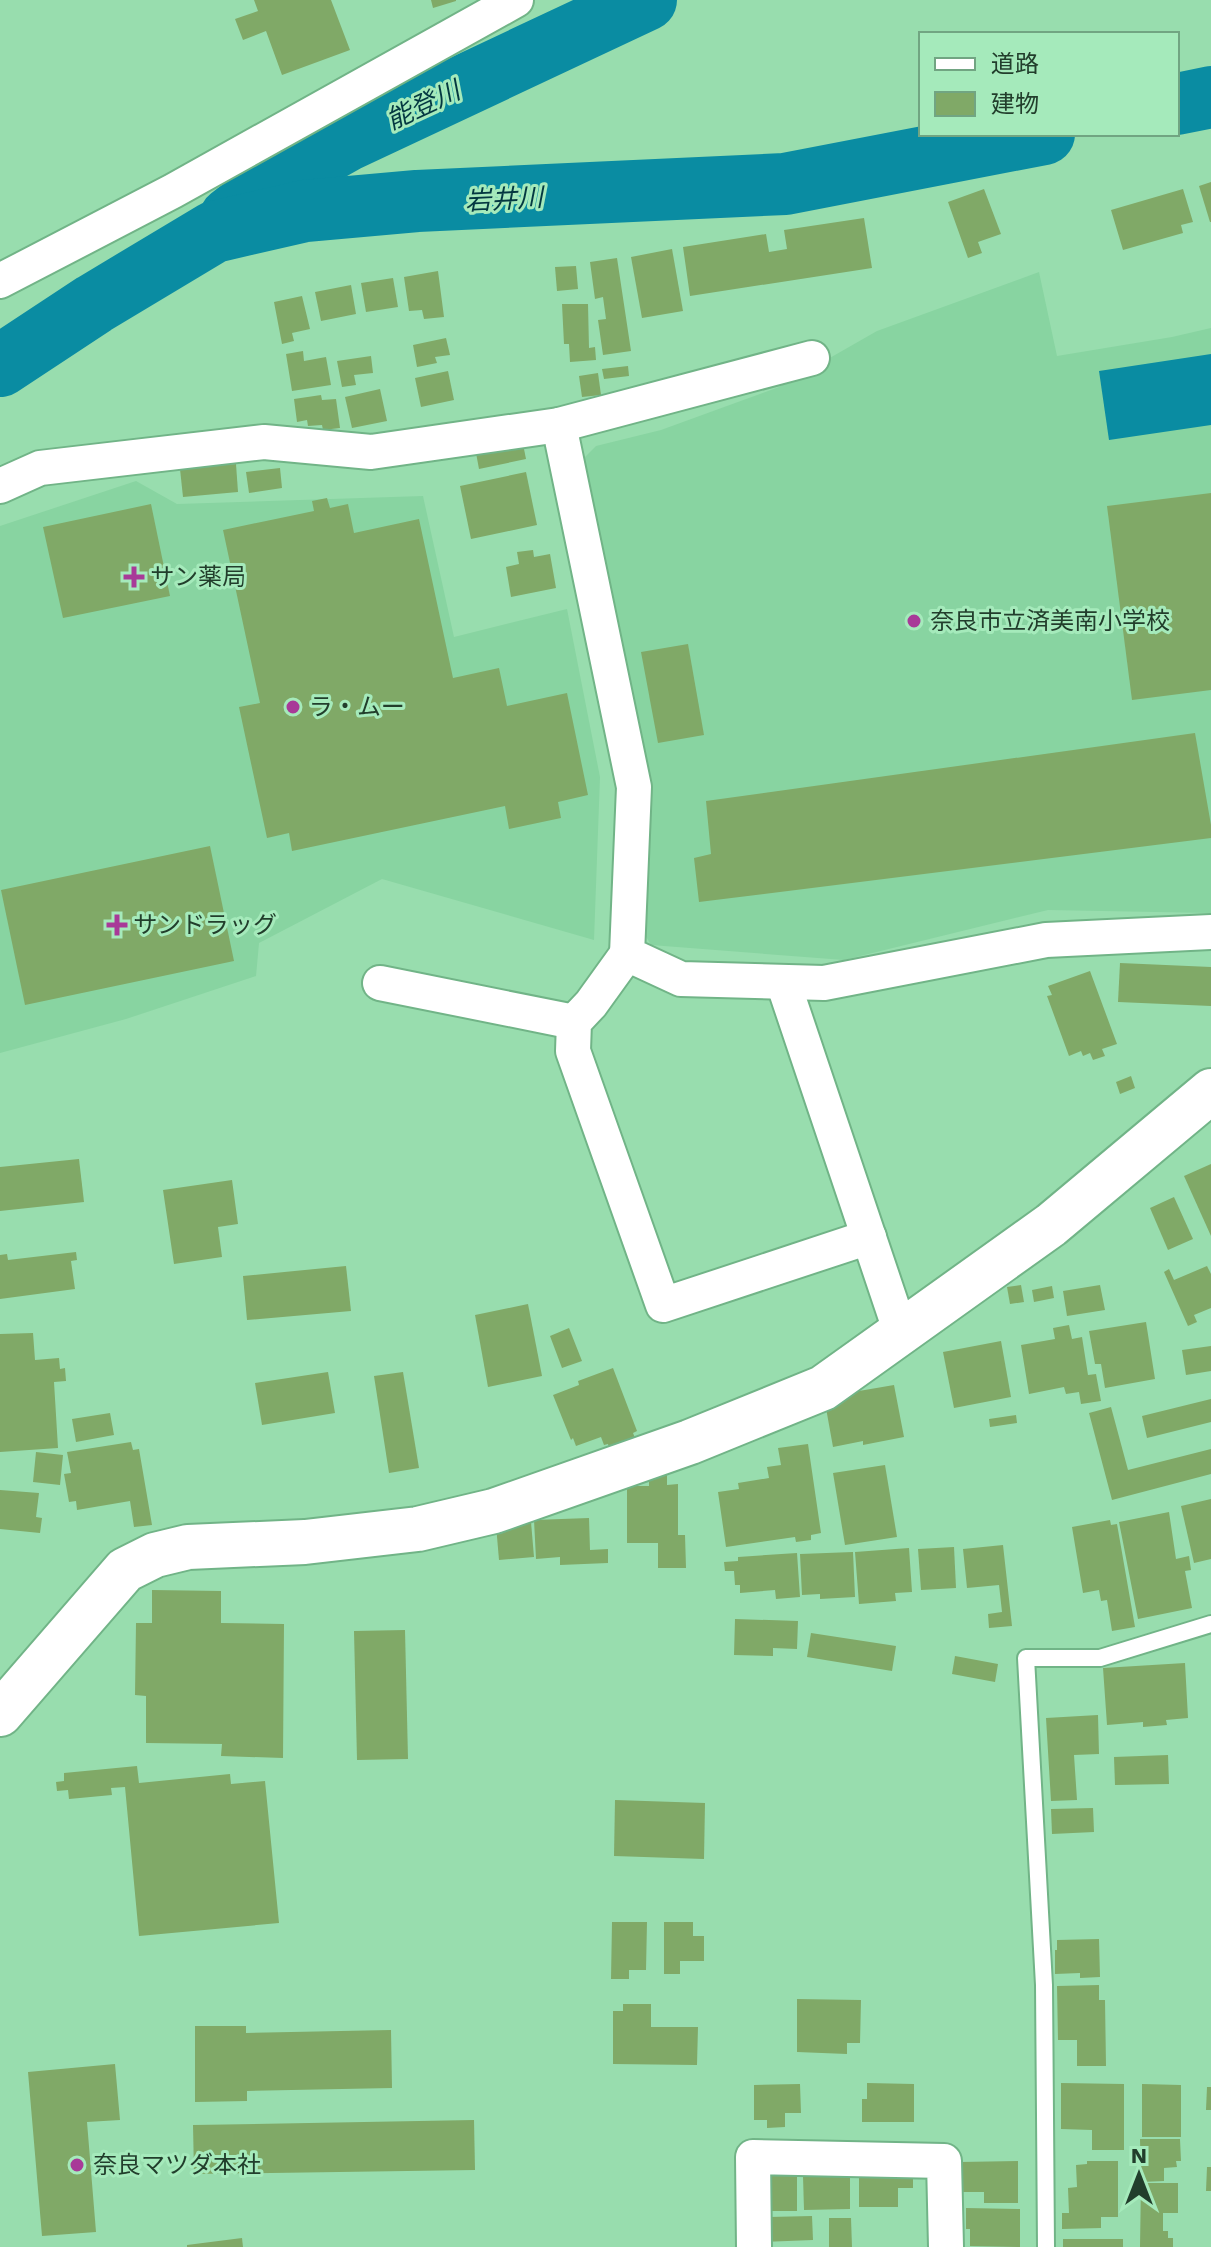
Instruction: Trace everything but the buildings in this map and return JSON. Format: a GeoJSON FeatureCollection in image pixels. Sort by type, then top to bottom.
{"type":"FeatureCollection","features":[{"type":"Feature","properties":{"kind":"street"},"geometry":{"type":"LineString","coordinates":[[0,281],[173,191],[516,0]]}},
{"type":"Feature","properties":{"kind":"street"},"geometry":{"type":"LineString","coordinates":[[0,486],[40,468],[264,442],[371,452],[559,425],[812,358]]}},
{"type":"Feature","properties":{"kind":"street"},"geometry":{"type":"LineString","coordinates":[[559,425],[634,787],[627,954],[574,1022],[573,1051],[663,1305],[869,1237]]}},
{"type":"Feature","properties":{"kind":"street"},"geometry":{"type":"LineString","coordinates":[[627,954],[681,979],[824,983],[1046,940],[1211,932]]}},
{"type":"Feature","properties":{"kind":"street"},"geometry":{"type":"LineString","coordinates":[[783,982],[901,1333]]}},
{"type":"Feature","properties":{"kind":"street"},"geometry":{"type":"LineString","coordinates":[[380,983],[574,1022]]}},
{"type":"Feature","properties":{"kind":"street"},"geometry":{"type":"LineString","coordinates":[[0,1714],[125,1570],[155,1555],[188,1547],[305,1542],[418,1529],[494,1511],[690,1442],[823,1388],[1051,1225],[1211,1091]]}},
{"type":"Feature","properties":{"kind":"street"},"geometry":{"type":"LineString","coordinates":[[754,2247],[753,2157],[944,2161],[946,2247]]}},
{"type":"Feature","properties":{"kind":"lane"},"geometry":{"type":"LineString","coordinates":[[1046,2247],[1044,1985],[1026,1658],[1100,1658],[1211,1624]]}},
{"type":"Feature","properties":{"kind":"shaded area","name":"奈良市立済美南小学校"},"geometry":{"type":"Polygon","coordinates":[[[1039,272],[1057,356],[1211,328],[1211,913],[1048,910],[844,960],[651,945],[641,928],[652,783],[583,459],[596,446],[661,430],[779,387],[877,331],[1039,272]]]}},
{"type":"Feature","properties":{"kind":"shaded area","name":"ラ・ムー"},"geometry":{"type":"Polygon","coordinates":[[[136,481],[177,504],[423,496],[454,637],[567,609],[600,777],[594,940],[382,879],[259,943],[256,976],[126,1019],[0,1053],[0,526],[136,481]]]}},
{"type":"Feature","properties":{"kind":"water"},"geometry":{"type":"Polygon","coordinates":[[[1211,354],[1211,425],[1109,440],[1099,371],[1211,354]]]}},
{"type":"Feature","properties":{"kind":"waterway","name":"能登川"},"geometry":{"type":"LineString","coordinates":[[230,218],[284,176],[346,141],[646,0]]}},
{"type":"Feature","properties":{"kind":"waterway","name":"岩井川"},"geometry":{"type":"LineString","coordinates":[[1179,104],[1211,97]]}},
{"type":"Feature","properties":{"kind":"waterway","name":"岩井川"},"geometry":{"type":"LineString","coordinates":[[0,366],[94,304],[214,232],[305,211],[417,201],[785,184],[1034,136]]}},
{"type":"Feature","properties":{"kind":"place","name":"サン薬局"},"geometry":{"type":"Point","coordinates":[134,577]}},
{"type":"Feature","properties":{"kind":"place","name":"奈良市立済美南小学校"},"geometry":{"type":"Point","coordinates":[914,621]}},
{"type":"Feature","properties":{"kind":"place","name":"ラ・ムー"},"geometry":{"type":"Point","coordinates":[293,707]}},
{"type":"Feature","properties":{"kind":"place","name":"サンドラッグ"},"geometry":{"type":"Point","coordinates":[117,925]}},
{"type":"Feature","properties":{"kind":"place","name":"奈良マツダ本社"},"geometry":{"type":"Point","coordinates":[77,2165]}}]}
